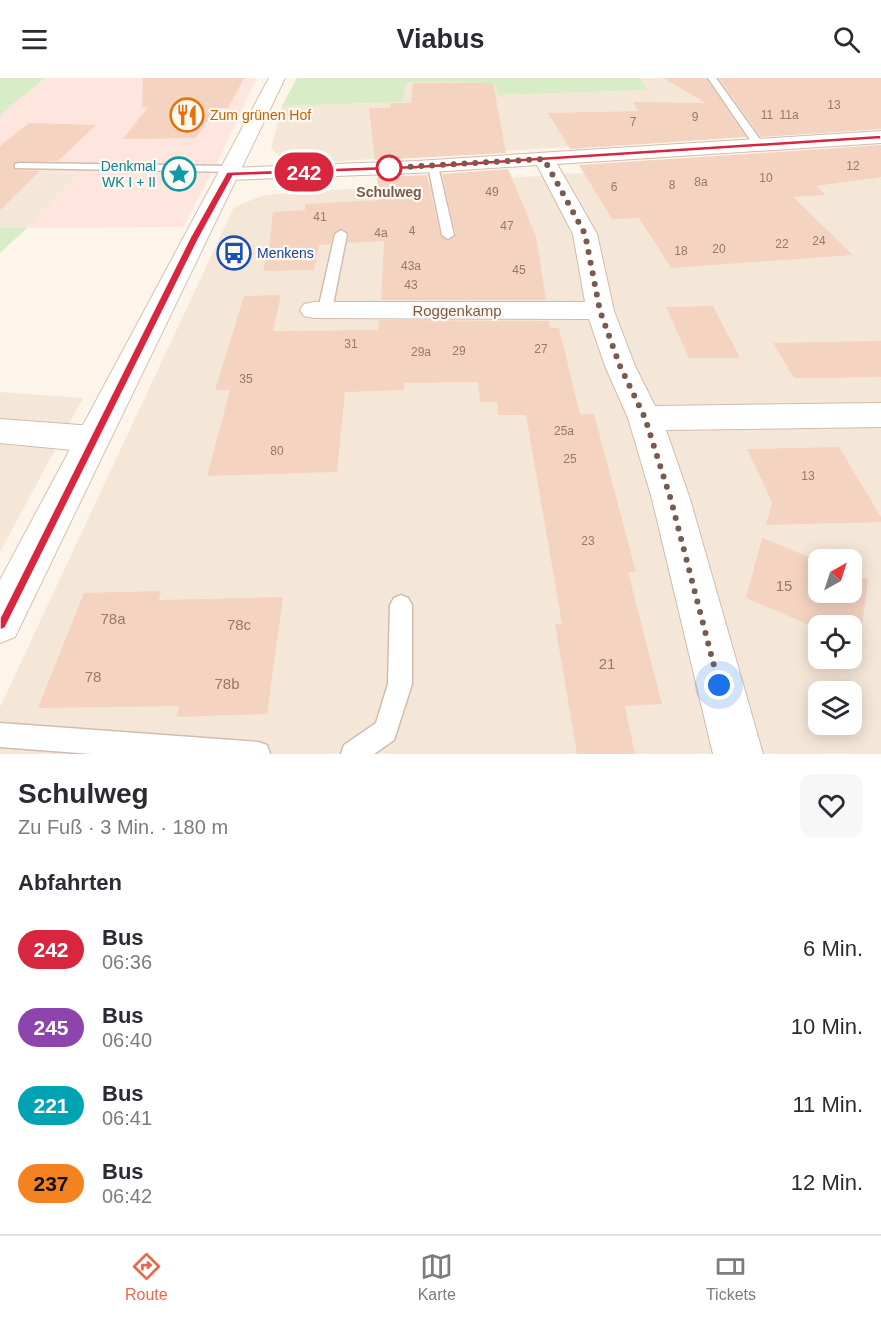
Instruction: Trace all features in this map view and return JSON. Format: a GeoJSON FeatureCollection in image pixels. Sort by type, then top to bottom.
{"type":"FeatureCollection","features":[{"type":"Feature","properties":{"kind":"street"},"geometry":{"type":"LineString","coordinates":[[0,623],[277,78]]}},
{"type":"Feature","properties":{"kind":"street"},"geometry":{"type":"LineString","coordinates":[[231,171],[433,166],[881,137]]}},
{"type":"Feature","properties":{"kind":"street"},"geometry":{"type":"LineString","coordinates":[[544,159],[585,234],[600,311],[620,366],[645,418],[671,500],[738,754]]}},
{"type":"Feature","properties":{"kind":"street","name":"Roggenkamp"},"geometry":{"type":"LineString","coordinates":[[320,310],[600,311]]}},
{"type":"Feature","properties":{"kind":"street"},"geometry":{"type":"LineString","coordinates":[[645,418],[881,415]]}},
{"type":"Feature","properties":{"kind":"street"},"geometry":{"type":"LineString","coordinates":[[0,431],[93,439]]}},
{"type":"Feature","properties":{"kind":"lane"},"geometry":{"type":"LineString","coordinates":[[712,78],[759,145]]}},
{"type":"Feature","properties":{"kind":"lane"},"geometry":{"type":"LineString","coordinates":[[19,166],[231,171]]}},
{"type":"Feature","properties":{"kind":"lane"},"geometry":{"type":"LineString","coordinates":[[433,166],[448,235]]}},
{"type":"Feature","properties":{"kind":"lane"},"geometry":{"type":"LineString","coordinates":[[320,310],[341,234]]}},
{"type":"Feature","properties":{"kind":"lane"},"geometry":{"type":"LineString","coordinates":[[353,754],[385,731],[400,684],[401,605]]}},
{"type":"Feature","properties":{"kind":"lane"},"geometry":{"type":"LineString","coordinates":[[0,735],[258,754]]}},
{"type":"Feature","properties":{"kind":"shaded area"},"geometry":{"type":"Polygon","coordinates":[[[45,78],[257,78],[219,159],[183,227],[27,228],[78,174],[0,171],[0,115],[45,78]]]}},
{"type":"Feature","properties":{"kind":"shaded area"},"geometry":{"type":"Polygon","coordinates":[[[640,78],[881,78],[881,128],[308,163],[288,160],[279,156],[271,148],[282,106],[402,102],[407,82],[494,83],[498,95],[647,90],[640,78]]]}},
{"type":"Feature","properties":{"kind":"shaded area"},"geometry":{"type":"Polygon","coordinates":[[[881,148],[881,754],[0,754],[0,707],[234,207],[264,195],[808,157],[881,148]]]}},
{"type":"Feature","properties":{"kind":"shaded area"},"geometry":{"type":"Polygon","coordinates":[[[0,171],[78,174],[27,228],[0,228],[0,171]]]}},
{"type":"Feature","properties":{"kind":"shaded area"},"geometry":{"type":"Polygon","coordinates":[[[0,392],[83,398],[0,552],[0,392]]]}},
{"type":"Feature","properties":{"kind":"green space"},"geometry":{"type":"Polygon","coordinates":[[[0,78],[45,78],[0,115],[0,78]]]}},
{"type":"Feature","properties":{"kind":"green space"},"geometry":{"type":"Polygon","coordinates":[[[297,78],[640,78],[647,90],[498,95],[494,83],[407,82],[402,102],[282,106],[297,78]]]}},
{"type":"Feature","properties":{"kind":"green space"},"geometry":{"type":"Polygon","coordinates":[[[0,228],[27,228],[0,253],[0,228]]]}},
{"type":"Feature","properties":{"kind":"building","name":"Zum grünen Hof"},"geometry":{"type":"Polygon","coordinates":[[[143,78],[244,78],[228,108],[220,108],[212,122],[205,122],[196,138],[123,139],[148,107],[142,107],[143,78]]]}},
{"type":"Feature","properties":{"kind":"building"},"geometry":{"type":"Polygon","coordinates":[[[663,78],[706,78],[746,137],[570,149],[548,113],[638,111],[633,102],[706,103],[663,78]]]}},
{"type":"Feature","properties":{"kind":"building"},"geometry":{"type":"Polygon","coordinates":[[[719,78],[881,78],[881,129],[761,137],[719,78]]]}},
{"type":"Feature","properties":{"kind":"building"},"geometry":{"type":"Polygon","coordinates":[[[413,83],[493,83],[506,153],[375,160],[369,108],[390,108],[391,103],[411,103],[413,83]]]}},
{"type":"Feature","properties":{"kind":"building"},"geometry":{"type":"Polygon","coordinates":[[[29,123],[96,125],[58,161],[13,163],[15,170],[40,171],[0,210],[0,146],[29,123]]]}},
{"type":"Feature","properties":{"kind":"building"},"geometry":{"type":"Polygon","coordinates":[[[881,145],[881,177],[816,186],[826,195],[793,197],[853,255],[671,268],[639,218],[612,219],[579,165],[881,145]]]}},
{"type":"Feature","properties":{"kind":"building"},"geometry":{"type":"Polygon","coordinates":[[[508,169],[536,236],[546,300],[381,300],[384,241],[347,243],[349,234],[342,228],[334,232],[330,244],[319,245],[314,270],[263,271],[269,249],[273,212],[305,210],[305,204],[379,200],[377,177],[427,175],[440,235],[449,241],[456,234],[442,174],[508,169]]]}},
{"type":"Feature","properties":{"kind":"building"},"geometry":{"type":"Polygon","coordinates":[[[281,295],[273,331],[378,330],[379,320],[549,321],[550,328],[559,328],[580,414],[594,414],[636,572],[628,572],[662,704],[625,706],[635,754],[577,754],[555,624],[562,624],[526,415],[498,415],[497,402],[480,402],[478,382],[404,383],[404,390],[345,392],[337,472],[207,476],[230,390],[215,390],[244,296],[281,295]]]}},
{"type":"Feature","properties":{"kind":"building"},"geometry":{"type":"Polygon","coordinates":[[[713,306],[740,358],[689,358],[666,307],[713,306]]]}},
{"type":"Feature","properties":{"kind":"building"},"geometry":{"type":"Polygon","coordinates":[[[881,341],[881,377],[794,378],[773,343],[881,341]]]}},
{"type":"Feature","properties":{"kind":"building"},"geometry":{"type":"Polygon","coordinates":[[[839,447],[881,517],[881,522],[766,525],[772,502],[747,449],[839,447]]]}},
{"type":"Feature","properties":{"kind":"building"},"geometry":{"type":"Polygon","coordinates":[[[762,538],[808,557],[808,603],[862,603],[862,578],[868,580],[862,625],[862,615],[808,615],[808,624],[746,598],[762,538]]]}},
{"type":"Feature","properties":{"kind":"building"},"geometry":{"type":"Polygon","coordinates":[[[161,591],[159,600],[283,597],[267,714],[176,717],[179,706],[38,708],[84,593],[161,591]]]}},
{"type":"Feature","properties":{"kind":"bus line","name":"242"},"geometry":{"type":"LineString","coordinates":[[0,623],[194,238],[230,174],[417,167],[881,137]]}},
{"type":"Feature","properties":{"kind":"place","name":"Zum grünen Hof"},"geometry":{"type":"Point","coordinates":[187,115]}},
{"type":"Feature","properties":{"kind":"place","name":"Schulweg"},"geometry":{"type":"Point","coordinates":[389,168]}},
{"type":"Feature","properties":{"kind":"place","name":"Denkmal WK I + II"},"geometry":{"type":"Point","coordinates":[179,174]}},
{"type":"Feature","properties":{"kind":"place","name":"Menkens"},"geometry":{"type":"Point","coordinates":[234,253]}},
{"type":"Feature","properties":{"kind":"route"},"geometry":{"type":"LineString","coordinates":[[389,168],[544,159],[585,234],[600,311],[620,366],[645,418],[671,500],[719,685]]}}]}
